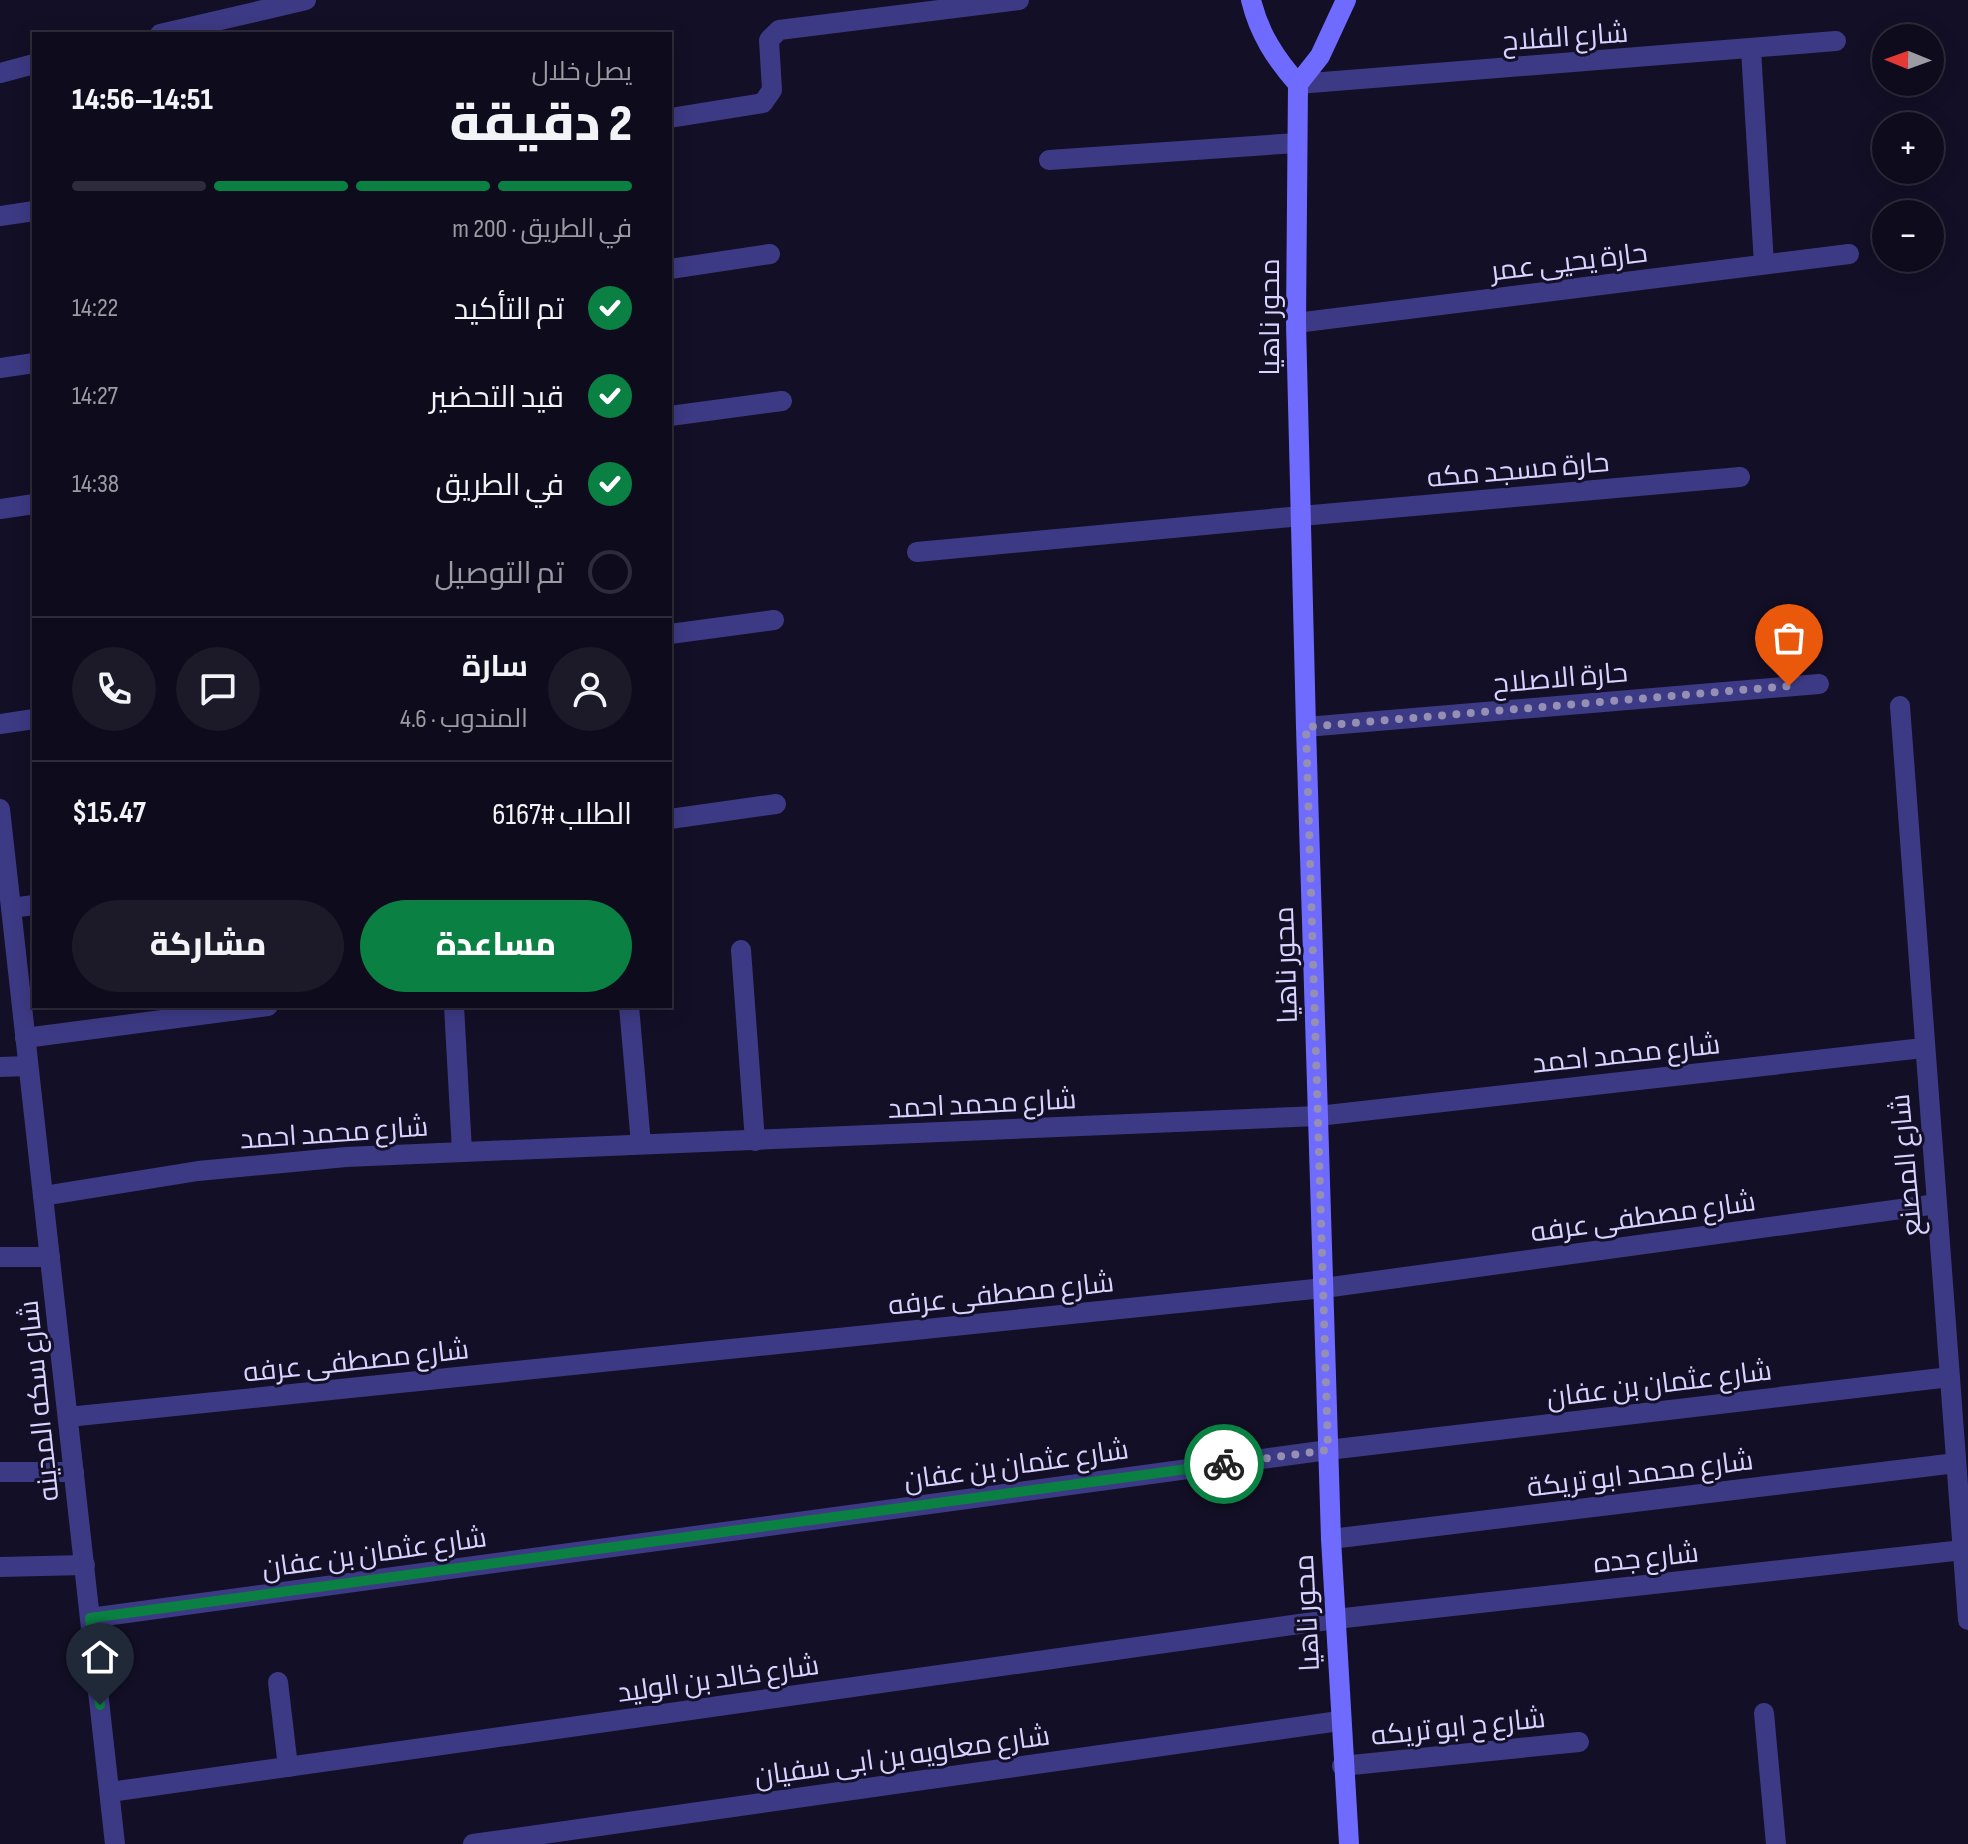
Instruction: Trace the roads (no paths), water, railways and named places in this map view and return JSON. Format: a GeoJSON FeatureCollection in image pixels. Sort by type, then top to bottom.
{"type":"FeatureCollection","features":[{"type":"Feature","properties":{"kind":"main road"},"geometry":{"type":"LineString","coordinates":[[1251,0],[1261,33],[1277,60],[1298,84],[1320,56],[1346,0]]}},
{"type":"Feature","properties":{"kind":"main road","name":"محور ناهيا"},"geometry":{"type":"LineString","coordinates":[[1298,84],[1296,323],[1306,727],[1331,1539],[1339,1721],[1349,1844]]}},
{"type":"Feature","properties":{"kind":"street"},"geometry":{"type":"LineString","coordinates":[[169,32],[306,0]]}},
{"type":"Feature","properties":{"kind":"street"},"geometry":{"type":"LineString","coordinates":[[672,118],[763,103],[772,90],[769,40],[779,30],[1019,0]]}},
{"type":"Feature","properties":{"kind":"street","name":"شارع الفلاح"},"geometry":{"type":"LineString","coordinates":[[1298,84],[1836,41]]}},
{"type":"Feature","properties":{"kind":"street"},"geometry":{"type":"LineString","coordinates":[[1751,50],[1764,264]]}},
{"type":"Feature","properties":{"kind":"street"},"geometry":{"type":"LineString","coordinates":[[0,73],[32,65]]}},
{"type":"Feature","properties":{"kind":"street"},"geometry":{"type":"LineString","coordinates":[[1049,160],[1297,143]]}},
{"type":"Feature","properties":{"kind":"street"},"geometry":{"type":"LineString","coordinates":[[0,216],[32,211]]}},
{"type":"Feature","properties":{"kind":"street"},"geometry":{"type":"LineString","coordinates":[[672,269],[770,254]]}},
{"type":"Feature","properties":{"kind":"street","name":"حارة يحيى عمر"},"geometry":{"type":"LineString","coordinates":[[1296,323],[1849,254]]}},
{"type":"Feature","properties":{"kind":"street"},"geometry":{"type":"LineString","coordinates":[[0,368],[32,363]]}},
{"type":"Feature","properties":{"kind":"street"},"geometry":{"type":"LineString","coordinates":[[672,416],[782,401]]}},
{"type":"Feature","properties":{"kind":"street","name":"حارة مسجد مكه"},"geometry":{"type":"LineString","coordinates":[[917,552],[1740,477]]}},
{"type":"Feature","properties":{"kind":"street"},"geometry":{"type":"LineString","coordinates":[[0,509],[32,504]]}},
{"type":"Feature","properties":{"kind":"street"},"geometry":{"type":"LineString","coordinates":[[672,634],[774,620]]}},
{"type":"Feature","properties":{"kind":"street","name":"حارة الاصلاح"},"geometry":{"type":"LineString","coordinates":[[1306,727],[1819,684]]}},
{"type":"Feature","properties":{"kind":"street","name":"شارع المصنع"},"geometry":{"type":"LineString","coordinates":[[1900,706],[1923,1048],[1968,1620]]}},
{"type":"Feature","properties":{"kind":"street"},"geometry":{"type":"LineString","coordinates":[[0,724],[32,719]]}},
{"type":"Feature","properties":{"kind":"street"},"geometry":{"type":"LineString","coordinates":[[672,819],[776,804]]}},
{"type":"Feature","properties":{"kind":"street","name":"شارع سكه المدينه"},"geometry":{"type":"LineString","coordinates":[[0,809],[2,849],[11,908],[8,961],[25,1038],[115,1844]]}},
{"type":"Feature","properties":{"kind":"street"},"geometry":{"type":"LineString","coordinates":[[11,908],[32,905]]}},
{"type":"Feature","properties":{"kind":"street"},"geometry":{"type":"LineString","coordinates":[[741,950],[755,1141]]}},
{"type":"Feature","properties":{"kind":"street"},"geometry":{"type":"LineString","coordinates":[[25,1038],[253,1008]]}},
{"type":"Feature","properties":{"kind":"street"},"geometry":{"type":"LineString","coordinates":[[454,1008],[462,1151]]}},
{"type":"Feature","properties":{"kind":"street"},"geometry":{"type":"LineString","coordinates":[[629,1008],[641,1144]]}},
{"type":"Feature","properties":{"kind":"street","name":"شارع محمد احمد"},"geometry":{"type":"LineString","coordinates":[[43,1196],[272,1163],[462,1151],[1318,1116],[1923,1048]]}},
{"type":"Feature","properties":{"kind":"street"},"geometry":{"type":"LineString","coordinates":[[0,1067],[28,1066]]}},
{"type":"Feature","properties":{"kind":"street","name":"شارع مصطفى عرفه"},"geometry":{"type":"LineString","coordinates":[[68,1417],[1324,1288],[1937,1204]]}},
{"type":"Feature","properties":{"kind":"street"},"geometry":{"type":"LineString","coordinates":[[0,1257],[50,1257]]}},
{"type":"Feature","properties":{"kind":"street","name":"شارع عثمان بن عفان"},"geometry":{"type":"LineString","coordinates":[[90,1618],[1328,1450],[1950,1377]]}},
{"type":"Feature","properties":{"kind":"street","name":"شارع محمد ابو تريكة"},"geometry":{"type":"LineString","coordinates":[[1331,1539],[1956,1463]]}},
{"type":"Feature","properties":{"kind":"street"},"geometry":{"type":"LineString","coordinates":[[0,1472],[74,1472]]}},
{"type":"Feature","properties":{"kind":"street","name":"شارع جده"},"geometry":{"type":"LineString","coordinates":[[1335,1619],[1963,1550]]}},
{"type":"Feature","properties":{"kind":"street"},"geometry":{"type":"LineString","coordinates":[[0,1567],[85,1565]]}},
{"type":"Feature","properties":{"kind":"street","name":"شارع خالد بن الوليد"},"geometry":{"type":"LineString","coordinates":[[110,1792],[1335,1619]]}},
{"type":"Feature","properties":{"kind":"street"},"geometry":{"type":"LineString","coordinates":[[278,1682],[288,1767]]}},
{"type":"Feature","properties":{"kind":"street"},"geometry":{"type":"LineString","coordinates":[[1764,1713],[1776,1844]]}},
{"type":"Feature","properties":{"kind":"street","name":"شارع معاويه بن ابى سفيان"},"geometry":{"type":"LineString","coordinates":[[473,1844],[1339,1721]]}},
{"type":"Feature","properties":{"kind":"street","name":"شارع ح ابو تريكه"},"geometry":{"type":"LineString","coordinates":[[1342,1766],[1579,1742]]}}]}
